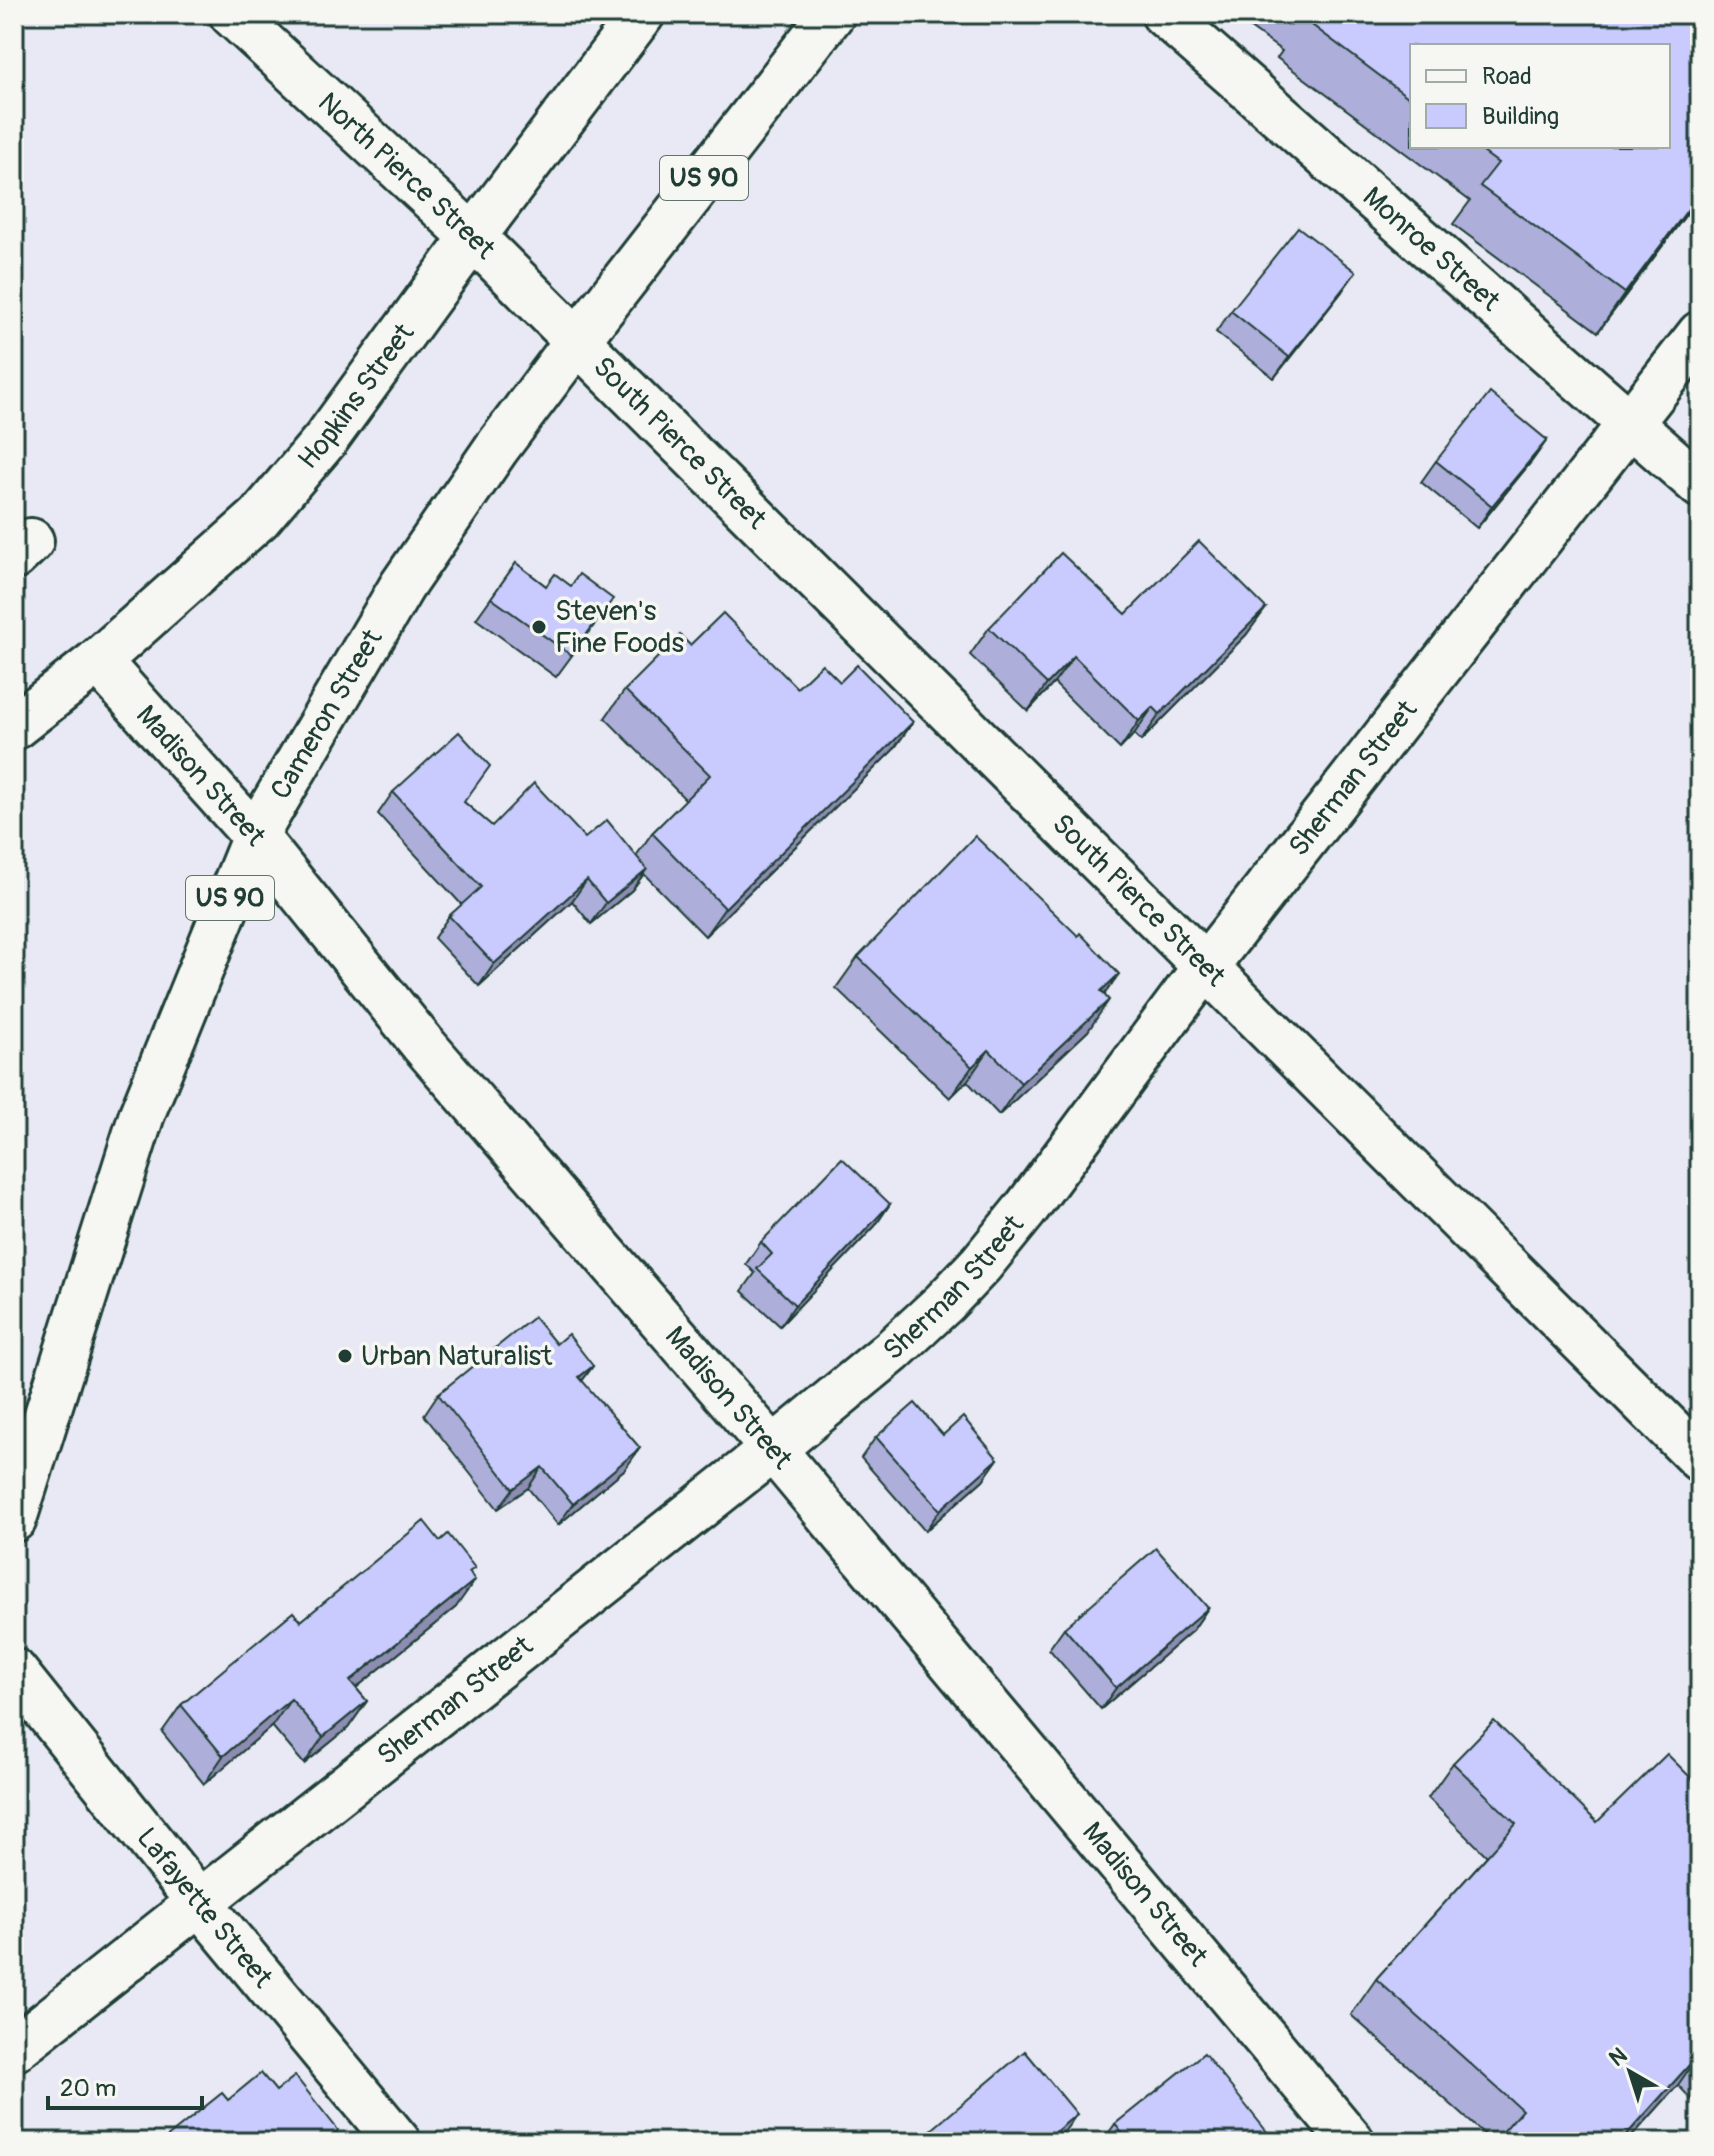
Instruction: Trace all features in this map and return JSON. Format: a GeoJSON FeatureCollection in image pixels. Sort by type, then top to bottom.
{"type":"FeatureCollection","features":[{"type":"Feature","properties":{"kind":"street","name":"North Pierce Street"},"geometry":{"type":"LineString","coordinates":[[232,14],[473,237],[577,341]]}},
{"type":"Feature","properties":{"kind":"street","name":"Hopkins Street"},"geometry":{"type":"LineString","coordinates":[[14,727],[98,661],[259,518],[326,439],[473,237],[642,14]]}},
{"type":"Feature","properties":{"kind":"street","name":"Cameron Street"},"geometry":{"type":"LineString","coordinates":[[14,1519],[142,1114],[255,836],[402,586],[496,449],[832,14]]}},
{"type":"Feature","properties":{"kind":"street","name":"Monroe Street"},"geometry":{"type":"LineString","coordinates":[[1164,14],[1700,485]]}},
{"type":"Feature","properties":{"kind":"street","name":"Sherman Street"},"geometry":{"type":"LineString","coordinates":[[14,2049],[773,1449],[892,1351],[944,1303],[1025,1210],[1206,966],[1700,334]]}},
{"type":"Feature","properties":{"kind":"street","name":"South Pierce Street"},"geometry":{"type":"LineString","coordinates":[[577,341],[1700,1459]]}},
{"type":"Feature","properties":{"kind":"street","name":"Madison Street"},"geometry":{"type":"LineString","coordinates":[[98,661],[255,836],[422,1043],[773,1449],[1352,2142]]}},
{"type":"Feature","properties":{"kind":"street","name":"Lafayette Street"},"geometry":{"type":"LineString","coordinates":[[14,1671],[199,1902],[398,2142]]}},
{"type":"Feature","properties":{"kind":"building"},"geometry":{"type":"Polygon","coordinates":[[[1308,14],[1700,14],[1700,193],[1625,293],[1480,186],[1498,163],[1478,148],[1670,148],[1670,44],[1410,44],[1410,98],[1304,19],[1308,14]]]}},
{"type":"Feature","properties":{"kind":"building"},"geometry":{"type":"Polygon","coordinates":[[[1298,227],[1356,272],[1289,357],[1231,311],[1298,227]]]}},
{"type":"Feature","properties":{"kind":"building"},"geometry":{"type":"Polygon","coordinates":[[[1490,393],[1547,440],[1492,506],[1436,461],[1490,393]]]}},
{"type":"Feature","properties":{"kind":"building"},"geometry":{"type":"Polygon","coordinates":[[[1199,541],[1266,608],[1160,714],[1153,707],[1139,721],[1074,656],[1047,684],[989,628],[1061,553],[1126,614],[1199,541]]]}},
{"type":"Feature","properties":{"kind":"building"},"geometry":{"type":"Polygon","coordinates":[[[516,563],[546,586],[555,574],[571,586],[579,574],[613,599],[571,655],[491,598],[516,563]]]}},
{"type":"Feature","properties":{"kind":"building"},"geometry":{"type":"Polygon","coordinates":[[[723,613],[797,688],[822,664],[840,682],[857,665],[913,722],[725,908],[652,833],[710,775],[625,690],[680,635],[690,645],[723,613]]]}},
{"type":"Feature","properties":{"kind":"building"},"geometry":{"type":"Polygon","coordinates":[[[459,732],[490,766],[464,802],[492,826],[534,783],[585,838],[607,820],[647,869],[606,903],[587,880],[494,964],[449,916],[481,887],[393,792],[459,732]]]}},
{"type":"Feature","properties":{"kind":"building"},"geometry":{"type":"Polygon","coordinates":[[[975,836],[1078,936],[1080,933],[1119,974],[1101,991],[1109,1000],[1021,1083],[989,1050],[972,1067],[858,957],[975,836]]]}},
{"type":"Feature","properties":{"kind":"building"},"geometry":{"type":"Polygon","coordinates":[[[842,1158],[890,1204],[795,1305],[757,1269],[772,1254],[761,1242],[842,1158]]]}},
{"type":"Feature","properties":{"kind":"building"},"geometry":{"type":"Polygon","coordinates":[[[534,1317],[556,1344],[568,1334],[593,1366],[579,1377],[640,1448],[573,1504],[542,1467],[513,1489],[438,1394],[534,1317]]]}},
{"type":"Feature","properties":{"kind":"building"},"geometry":{"type":"Polygon","coordinates":[[[915,1403],[943,1435],[963,1417],[998,1459],[940,1510],[876,1437],[915,1403]]]}},
{"type":"Feature","properties":{"kind":"building"},"geometry":{"type":"Polygon","coordinates":[[[424,1521],[440,1541],[448,1534],[475,1568],[469,1572],[475,1580],[350,1681],[367,1701],[323,1737],[291,1699],[223,1756],[181,1705],[293,1612],[301,1621],[424,1521]]]}},
{"type":"Feature","properties":{"kind":"building"},"geometry":{"type":"Polygon","coordinates":[[[1156,1548],[1208,1608],[1116,1688],[1064,1628],[1156,1548]]]}},
{"type":"Feature","properties":{"kind":"building"},"geometry":{"type":"Polygon","coordinates":[[[1494,1721],[1597,1822],[1667,1754],[1700,1787],[1700,2053],[1620,2142],[1494,2142],[1522,2110],[1376,1979],[1516,1824],[1453,1763],[1494,1721]]]}},
{"type":"Feature","properties":{"kind":"building"},"geometry":{"type":"Polygon","coordinates":[[[1025,2051],[1077,2114],[1043,2142],[928,2142],[923,2137],[1025,2051]]]}},
{"type":"Feature","properties":{"kind":"building"},"geometry":{"type":"Polygon","coordinates":[[[1204,2053],[1275,2142],[1129,2142],[1115,2124],[1204,2053]]]}},
{"type":"Feature","properties":{"kind":"building"},"geometry":{"type":"Polygon","coordinates":[[[261,2073],[276,2091],[295,2076],[338,2130],[324,2142],[161,2142],[222,2093],[228,2100],[261,2073]]]}},
{"type":"Feature","properties":{"kind":"place","name":"Steven's Fine Foods"},"geometry":{"type":"Point","coordinates":[539,627]}},
{"type":"Feature","properties":{"kind":"place","name":"Urban Naturalist"},"geometry":{"type":"Point","coordinates":[345,1356]}}]}
